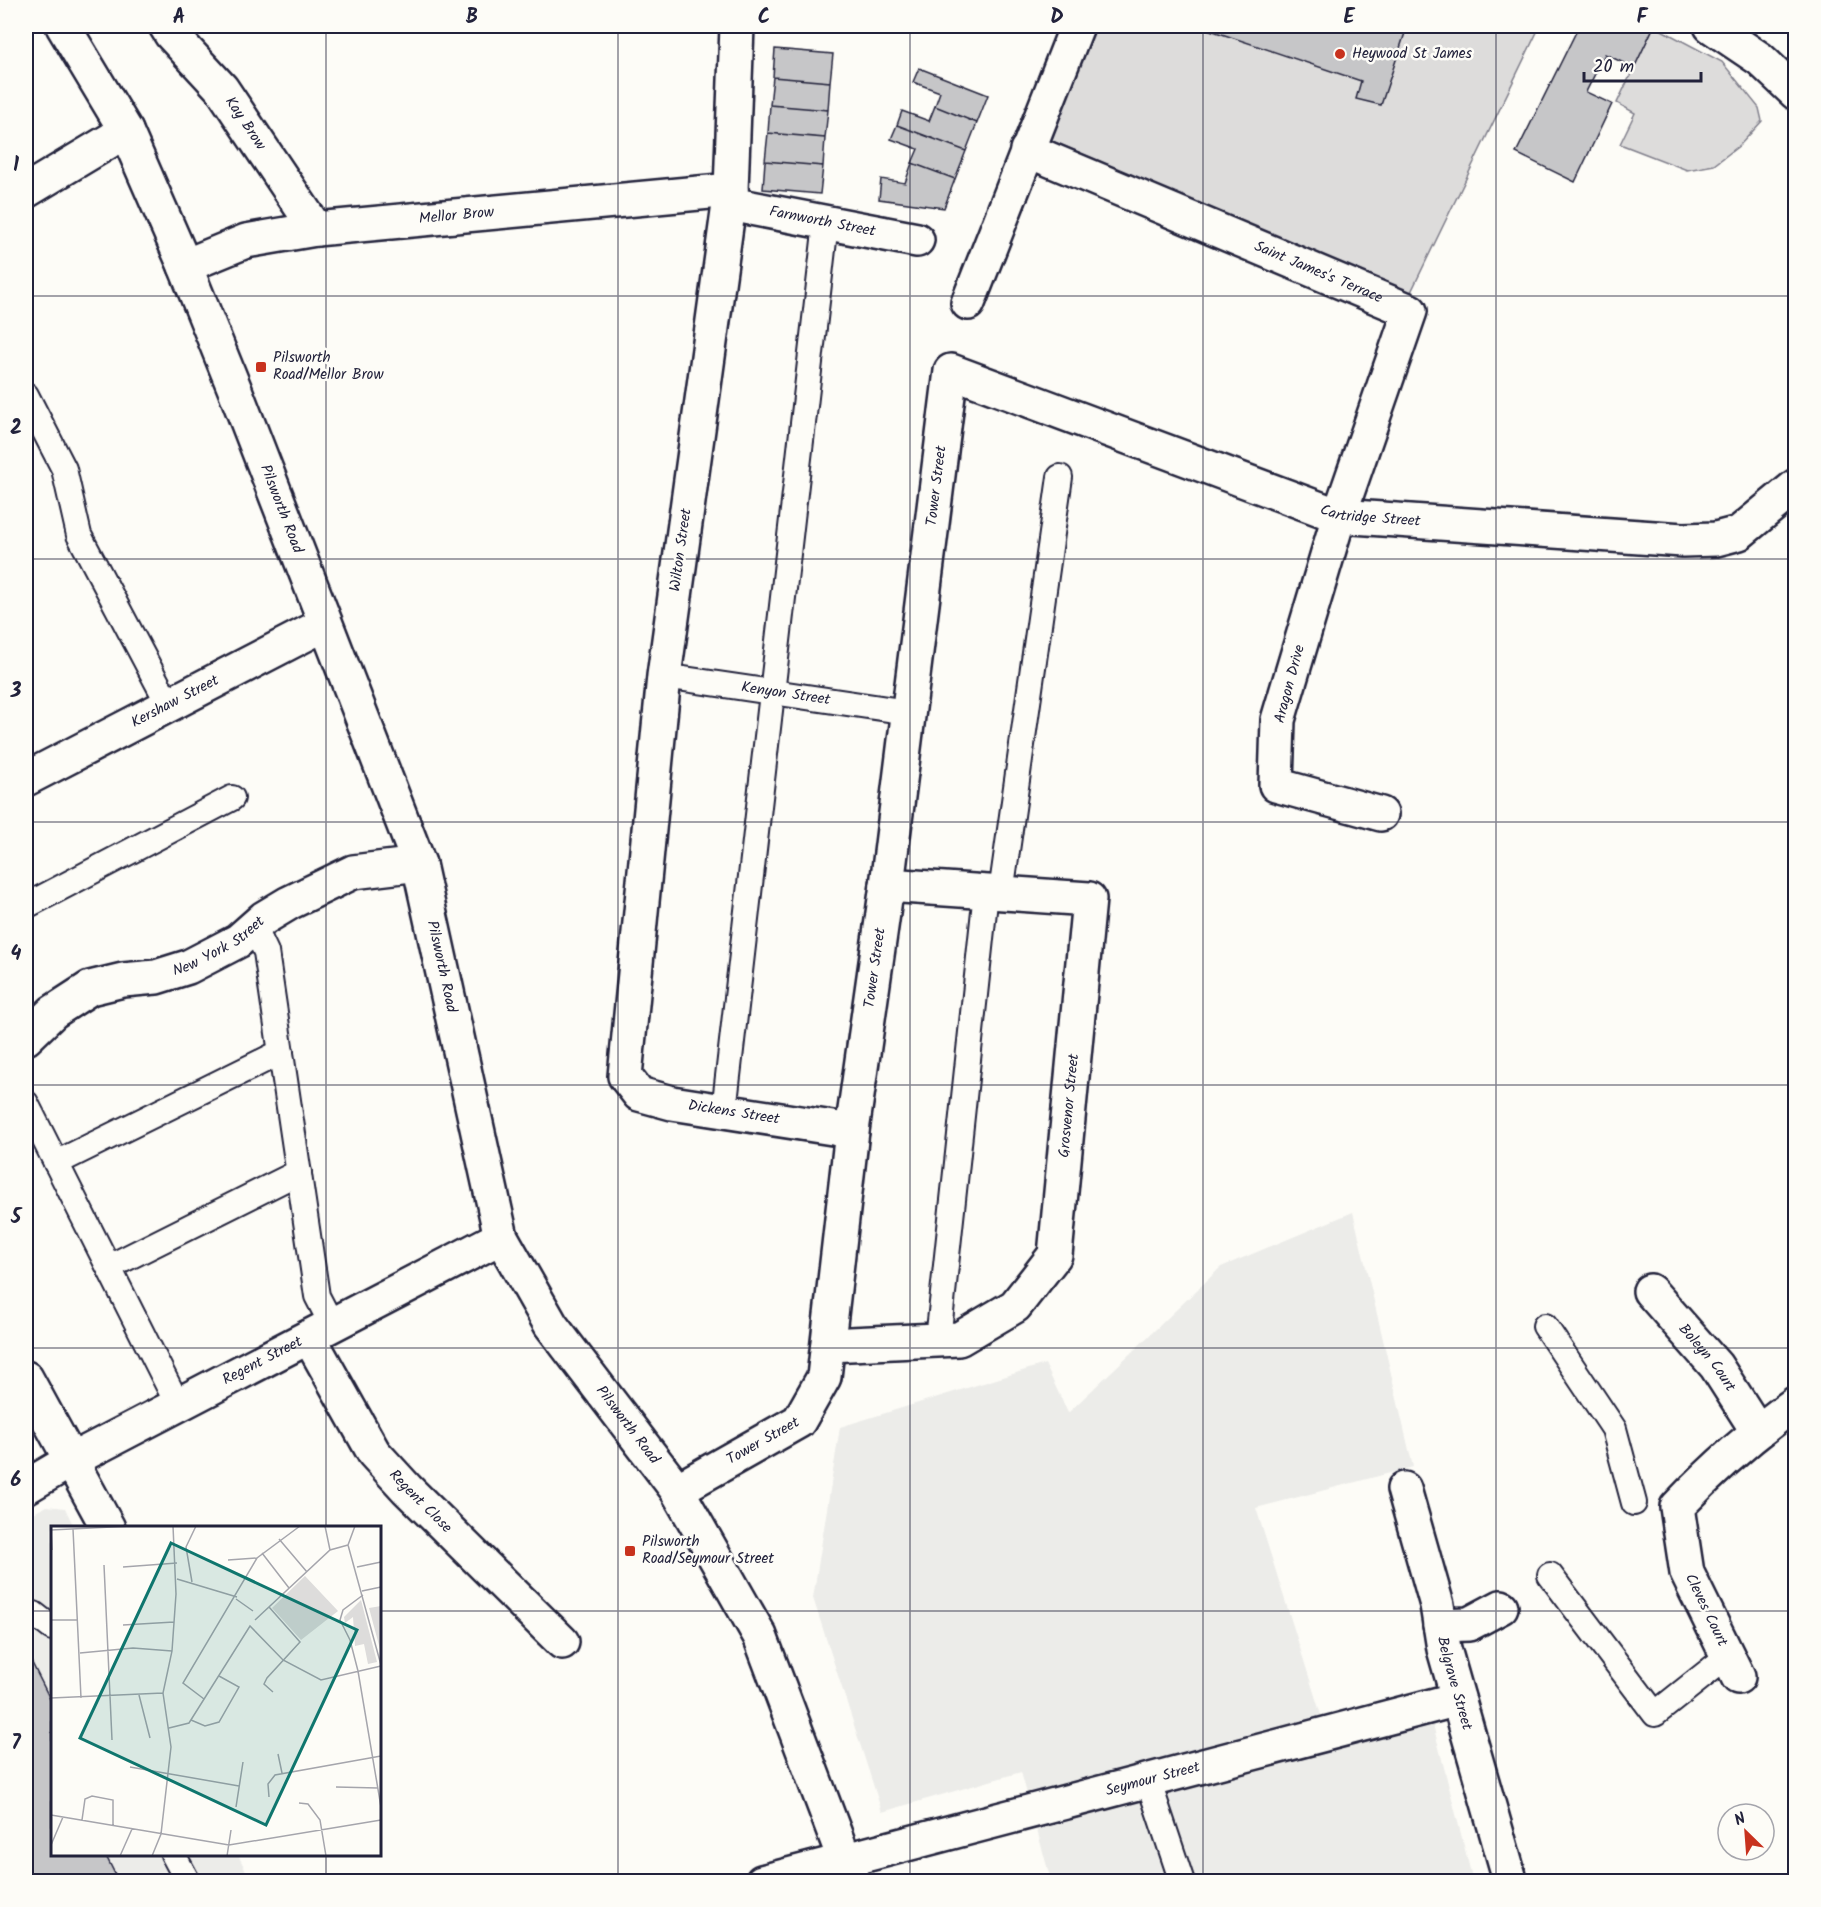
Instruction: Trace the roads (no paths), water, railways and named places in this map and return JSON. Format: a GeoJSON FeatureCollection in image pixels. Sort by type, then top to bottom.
{"type":"FeatureCollection","features":[{"type":"Feature","properties":{"kind":"street","name":"Pilsworth Road"},"geometry":{"type":"LineString","coordinates":[[63,26],[126,131],[184,266],[235,390],[419,864],[501,1237],[550,1324],[677,1490],[760,1636],[850,1870]]}},
{"type":"Feature","properties":{"kind":"street","name":"Kay Brow"},"geometry":{"type":"LineString","coordinates":[[166,26],[222,89],[316,229]]}},
{"type":"Feature","properties":{"kind":"street","name":"Wilton Street"},"geometry":{"type":"LineString","coordinates":[[625,1076],[664,676],[730,197],[737,26]]}},
{"type":"Feature","properties":{"kind":"street"},"geometry":{"type":"LineString","coordinates":[[968,303],[1077,26]]}},
{"type":"Feature","properties":{"kind":"street"},"geometry":{"type":"LineString","coordinates":[[1711,26],[1760,59],[1796,93]]}},
{"type":"Feature","properties":{"kind":"street"},"geometry":{"type":"LineString","coordinates":[[26,191],[126,131]]}},
{"type":"Feature","properties":{"kind":"street","name":"Saint James's Terrace"},"geometry":{"type":"LineString","coordinates":[[1027,150],[1410,311],[1339,516]]}},
{"type":"Feature","properties":{"kind":"street","name":"Mellor Brow"},"geometry":{"type":"LineString","coordinates":[[184,266],[246,241],[316,229],[730,197]]}},
{"type":"Feature","properties":{"kind":"street","name":"Farnworth Street"},"geometry":{"type":"LineString","coordinates":[[730,197],[825,223],[917,240]]}},
{"type":"Feature","properties":{"kind":"street","name":"Cartridge Street"},"geometry":{"type":"LineString","coordinates":[[951,371],[1339,516],[1683,540],[1716,539],[1739,533],[1796,486]]}},
{"type":"Feature","properties":{"kind":"street","name":"Tower Street"},"geometry":{"type":"LineString","coordinates":[[677,1490],[799,1421],[824,1377],[852,1131],[887,885],[951,371]]}},
{"type":"Feature","properties":{"kind":"street","name":"Aragon Drive"},"geometry":{"type":"LineString","coordinates":[[1339,516],[1278,720],[1276,785],[1381,814]]}},
{"type":"Feature","properties":{"kind":"street","name":"Kershaw Street"},"geometry":{"type":"LineString","coordinates":[[26,779],[325,624]]}},
{"type":"Feature","properties":{"kind":"street","name":"New York Street"},"geometry":{"type":"LineString","coordinates":[[26,1038],[53,1012],[90,988],[123,980],[156,977],[188,967],[238,941],[264,918],[289,903],[353,873],[419,864]]}},
{"type":"Feature","properties":{"kind":"street","name":"Grosvenor Street"},"geometry":{"type":"LineString","coordinates":[[828,1345],[959,1339],[1015,1306],[1055,1255],[1089,899],[887,885]]}},
{"type":"Feature","properties":{"kind":"street","name":"Dickens Street"},"geometry":{"type":"LineString","coordinates":[[625,1076],[639,1094],[672,1103],[852,1131]]}},
{"type":"Feature","properties":{"kind":"street","name":"Regent Street"},"geometry":{"type":"LineString","coordinates":[[26,1487],[70,1461],[501,1237]]}},
{"type":"Feature","properties":{"kind":"street","name":"Boleyn Court"},"geometry":{"type":"LineString","coordinates":[[1650,1291],[1716,1366],[1757,1430]]}},
{"type":"Feature","properties":{"kind":"street","name":"Regent Close"},"geometry":{"type":"LineString","coordinates":[[320,1331],[374,1453],[407,1489],[562,1642]]}},
{"type":"Feature","properties":{"kind":"street"},"geometry":{"type":"LineString","coordinates":[[26,1378],[107,1526]]}},
{"type":"Feature","properties":{"kind":"street"},"geometry":{"type":"LineString","coordinates":[[1757,1430],[1796,1403]]}},
{"type":"Feature","properties":{"kind":"street","name":"Cleves Court"},"geometry":{"type":"LineString","coordinates":[[1733,1667],[1686,1573],[1677,1507],[1708,1474],[1757,1430]]}},
{"type":"Feature","properties":{"kind":"street","name":"Belgrave Street"},"geometry":{"type":"LineString","coordinates":[[1404,1489],[1437,1605],[1444,1649],[1509,1876]]}},
{"type":"Feature","properties":{"kind":"street"},"geometry":{"type":"LineString","coordinates":[[1440,1625],[1468,1624],[1501,1607]]}},
{"type":"Feature","properties":{"kind":"street","name":"Seymour Street"},"geometry":{"type":"LineString","coordinates":[[762,1881],[850,1870],[1148,1780],[1458,1699]]}},
{"type":"Feature","properties":{"kind":"lane"},"geometry":{"type":"LineString","coordinates":[[724,1111],[825,223]]}},
{"type":"Feature","properties":{"kind":"lane"},"geometry":{"type":"LineString","coordinates":[[26,394],[64,469],[80,535],[169,705]]}},
{"type":"Feature","properties":{"kind":"lane"},"geometry":{"type":"LineString","coordinates":[[938,1340],[993,892],[1060,477]]}},
{"type":"Feature","properties":{"kind":"lane","name":"Kenyon Street"},"geometry":{"type":"LineString","coordinates":[[664,676],[908,712]]}},
{"type":"Feature","properties":{"kind":"lane"},"geometry":{"type":"LineString","coordinates":[[26,906],[232,798]]}},
{"type":"Feature","properties":{"kind":"lane"},"geometry":{"type":"LineString","coordinates":[[254,927],[266,952],[317,1296],[320,1331]]}},
{"type":"Feature","properties":{"kind":"lane"},"geometry":{"type":"LineString","coordinates":[[56,1163],[281,1052]]}},
{"type":"Feature","properties":{"kind":"lane"},"geometry":{"type":"LineString","coordinates":[[26,1103],[178,1405]]}},
{"type":"Feature","properties":{"kind":"lane"},"geometry":{"type":"LineString","coordinates":[[109,1267],[299,1172]]}},
{"type":"Feature","properties":{"kind":"lane"},"geometry":{"type":"LineString","coordinates":[[1545,1326],[1614,1429],[1634,1503]]}},
{"type":"Feature","properties":{"kind":"lane"},"geometry":{"type":"LineString","coordinates":[[1550,1575],[1655,1713],[1733,1667]]}},
{"type":"Feature","properties":{"kind":"lane"},"geometry":{"type":"LineString","coordinates":[[26,1612],[34,1614],[51,1627]]}},
{"type":"Feature","properties":{"kind":"lane"},"geometry":{"type":"LineString","coordinates":[[1148,1780],[1182,1881]]}},
{"type":"Feature","properties":{"kind":"lane"},"geometry":{"type":"LineString","coordinates":[[174,1856],[188,1881]]}},
{"type":"Feature","properties":{"kind":"place","name":"Heywood St James"},"geometry":{"type":"Point","coordinates":[1340,54]}},
{"type":"Feature","properties":{"kind":"place","name":"Pilsworth Road/Mellor Brow"},"geometry":{"type":"Point","coordinates":[261,367]}},
{"type":"Feature","properties":{"kind":"place","name":"Pilsworth Road/Seymour Street"},"geometry":{"type":"Point","coordinates":[630,1551]}}]}
